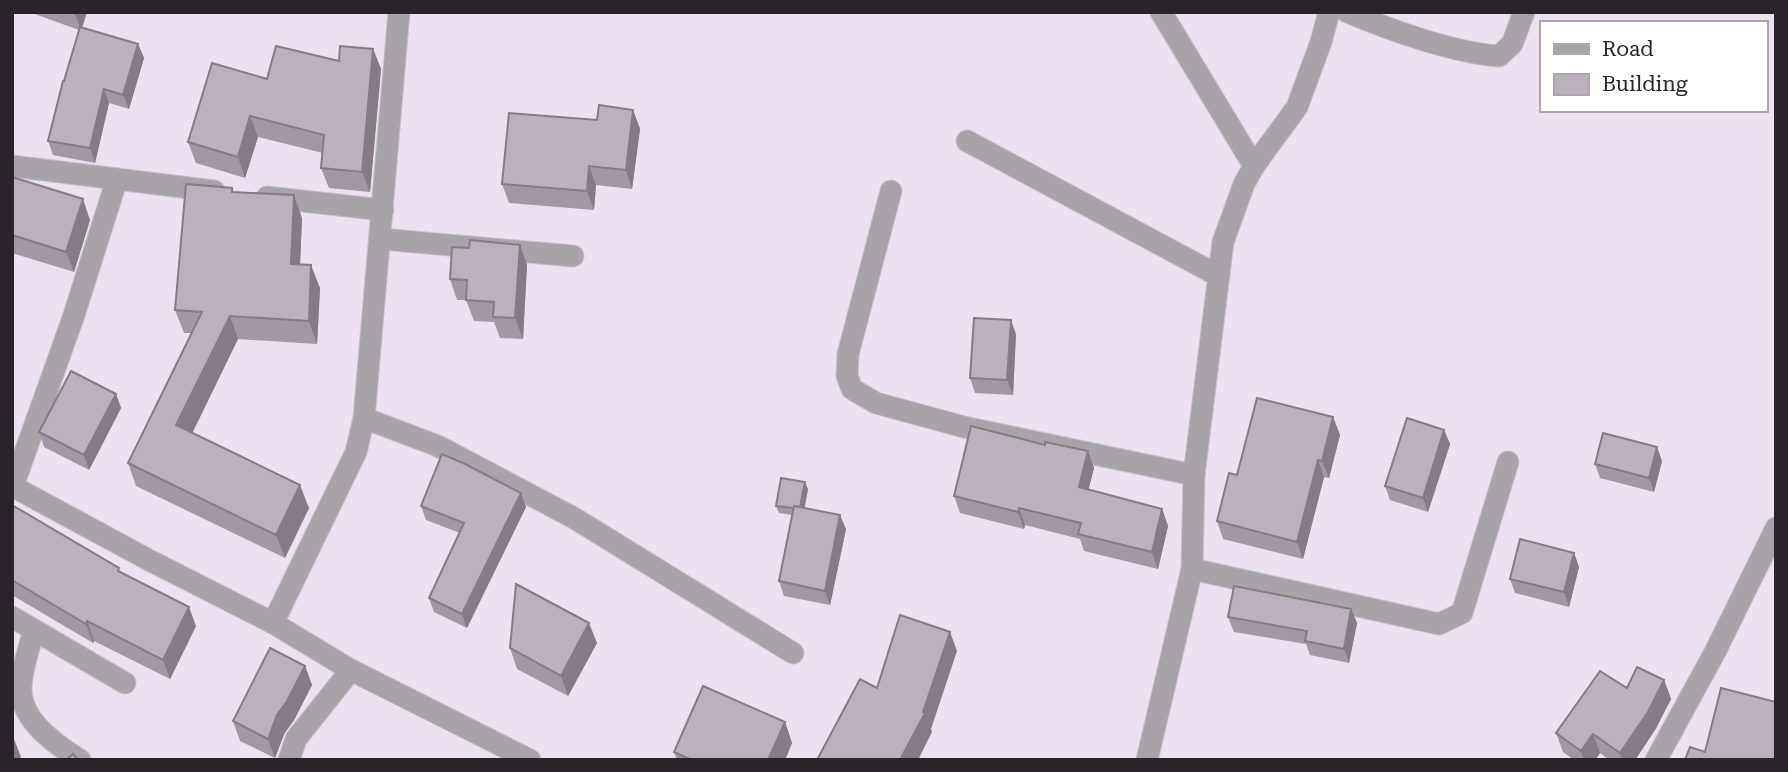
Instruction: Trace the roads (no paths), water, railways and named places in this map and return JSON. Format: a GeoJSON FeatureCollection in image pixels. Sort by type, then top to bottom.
{"type":"FeatureCollection","features":[{"type":"Feature","properties":{"kind":"street"},"geometry":{"type":"LineString","coordinates":[[274,623],[356,452],[364,418],[399,12]]}},
{"type":"Feature","properties":{"kind":"street"},"geometry":{"type":"LineString","coordinates":[[1161,12],[1254,166]]}},
{"type":"Feature","properties":{"kind":"street"},"geometry":{"type":"LineString","coordinates":[[1147,760],[1192,569],[1194,475],[1223,242],[1254,166],[1297,107],[1329,12]]}},
{"type":"Feature","properties":{"kind":"street"},"geometry":{"type":"LineString","coordinates":[[1347,12],[1386,28],[1482,55],[1499,56],[1512,44],[1524,12]]}},
{"type":"Feature","properties":{"kind":"street"},"geometry":{"type":"LineString","coordinates":[[967,141],[1219,276]]}},
{"type":"Feature","properties":{"kind":"street"},"geometry":{"type":"LineString","coordinates":[[12,166],[383,211]]}},
{"type":"Feature","properties":{"kind":"street"},"geometry":{"type":"LineString","coordinates":[[117,179],[74,315],[13,486],[147,559],[274,623],[351,670],[530,760]]}},
{"type":"Feature","properties":{"kind":"street"},"geometry":{"type":"LineString","coordinates":[[891,191],[848,354],[847,376],[852,389],[876,403],[964,427],[1194,475]]}},
{"type":"Feature","properties":{"kind":"street"},"geometry":{"type":"LineString","coordinates":[[381,239],[573,256]]}},
{"type":"Feature","properties":{"kind":"street"},"geometry":{"type":"LineString","coordinates":[[364,418],[438,446],[574,518],[793,653]]}},
{"type":"Feature","properties":{"kind":"street"},"geometry":{"type":"LineString","coordinates":[[1192,569],[1439,624],[1462,613],[1508,462]]}},
{"type":"Feature","properties":{"kind":"street"},"geometry":{"type":"LineString","coordinates":[[1656,760],[1715,652],[1776,528]]}},
{"type":"Feature","properties":{"kind":"street"},"geometry":{"type":"LineString","coordinates":[[12,617],[125,683]]}},
{"type":"Feature","properties":{"kind":"street"},"geometry":{"type":"LineString","coordinates":[[34,630],[21,692],[27,710],[31,719],[61,747],[80,760]]}},
{"type":"Feature","properties":{"kind":"street"},"geometry":{"type":"LineString","coordinates":[[289,760],[296,739],[351,670]]}}]}
